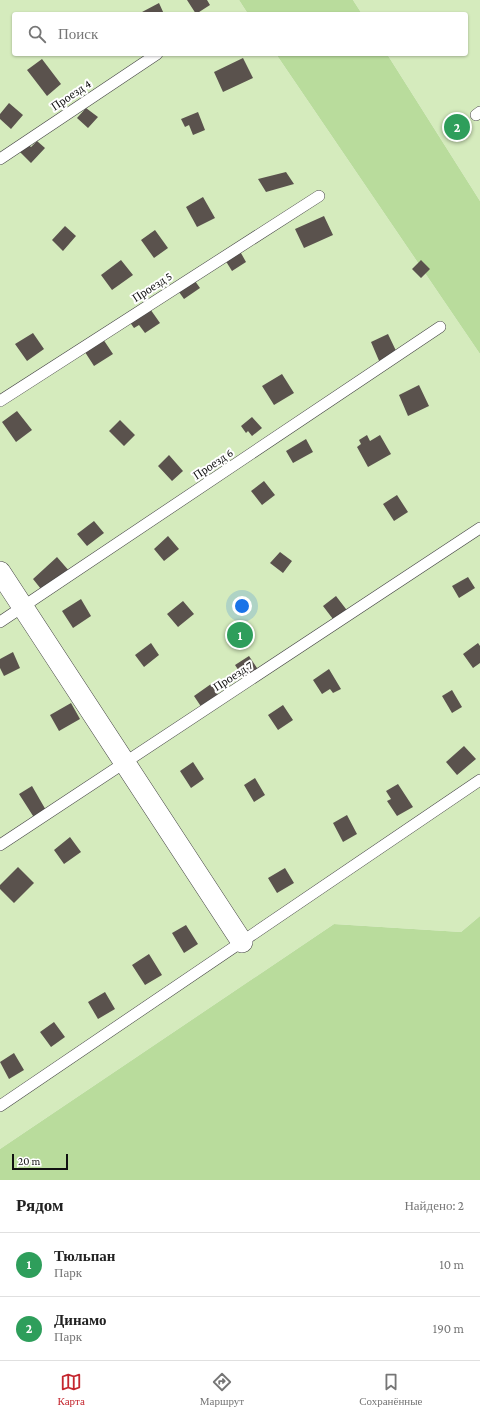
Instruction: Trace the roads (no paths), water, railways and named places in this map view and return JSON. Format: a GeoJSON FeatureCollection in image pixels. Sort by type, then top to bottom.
{"type":"FeatureCollection","features":[{"type":"Feature","properties":{"kind":"street"},"geometry":{"type":"LineString","coordinates":[[0,572],[242,942]]}},
{"type":"Feature","properties":{"kind":"lane","name":"Проезд 4"},"geometry":{"type":"LineString","coordinates":[[0,159],[154,56]]}},
{"type":"Feature","properties":{"kind":"lane","name":"Проезд 5"},"geometry":{"type":"LineString","coordinates":[[0,401],[319,196]]}},
{"type":"Feature","properties":{"kind":"lane","name":"Проезд 6"},"geometry":{"type":"LineString","coordinates":[[0,622],[440,327]]}},
{"type":"Feature","properties":{"kind":"lane","name":"Проезд 7"},"geometry":{"type":"LineString","coordinates":[[0,845],[480,528]]}},
{"type":"Feature","properties":{"kind":"lane"},"geometry":{"type":"LineString","coordinates":[[0,1106],[480,780]]}},
{"type":"Feature","properties":{"kind":"place","name":"Динамо"},"geometry":{"type":"Point","coordinates":[457,127]}},
{"type":"Feature","properties":{"kind":"place","name":"Тюльпан"},"geometry":{"type":"Point","coordinates":[240,635]}}]}
